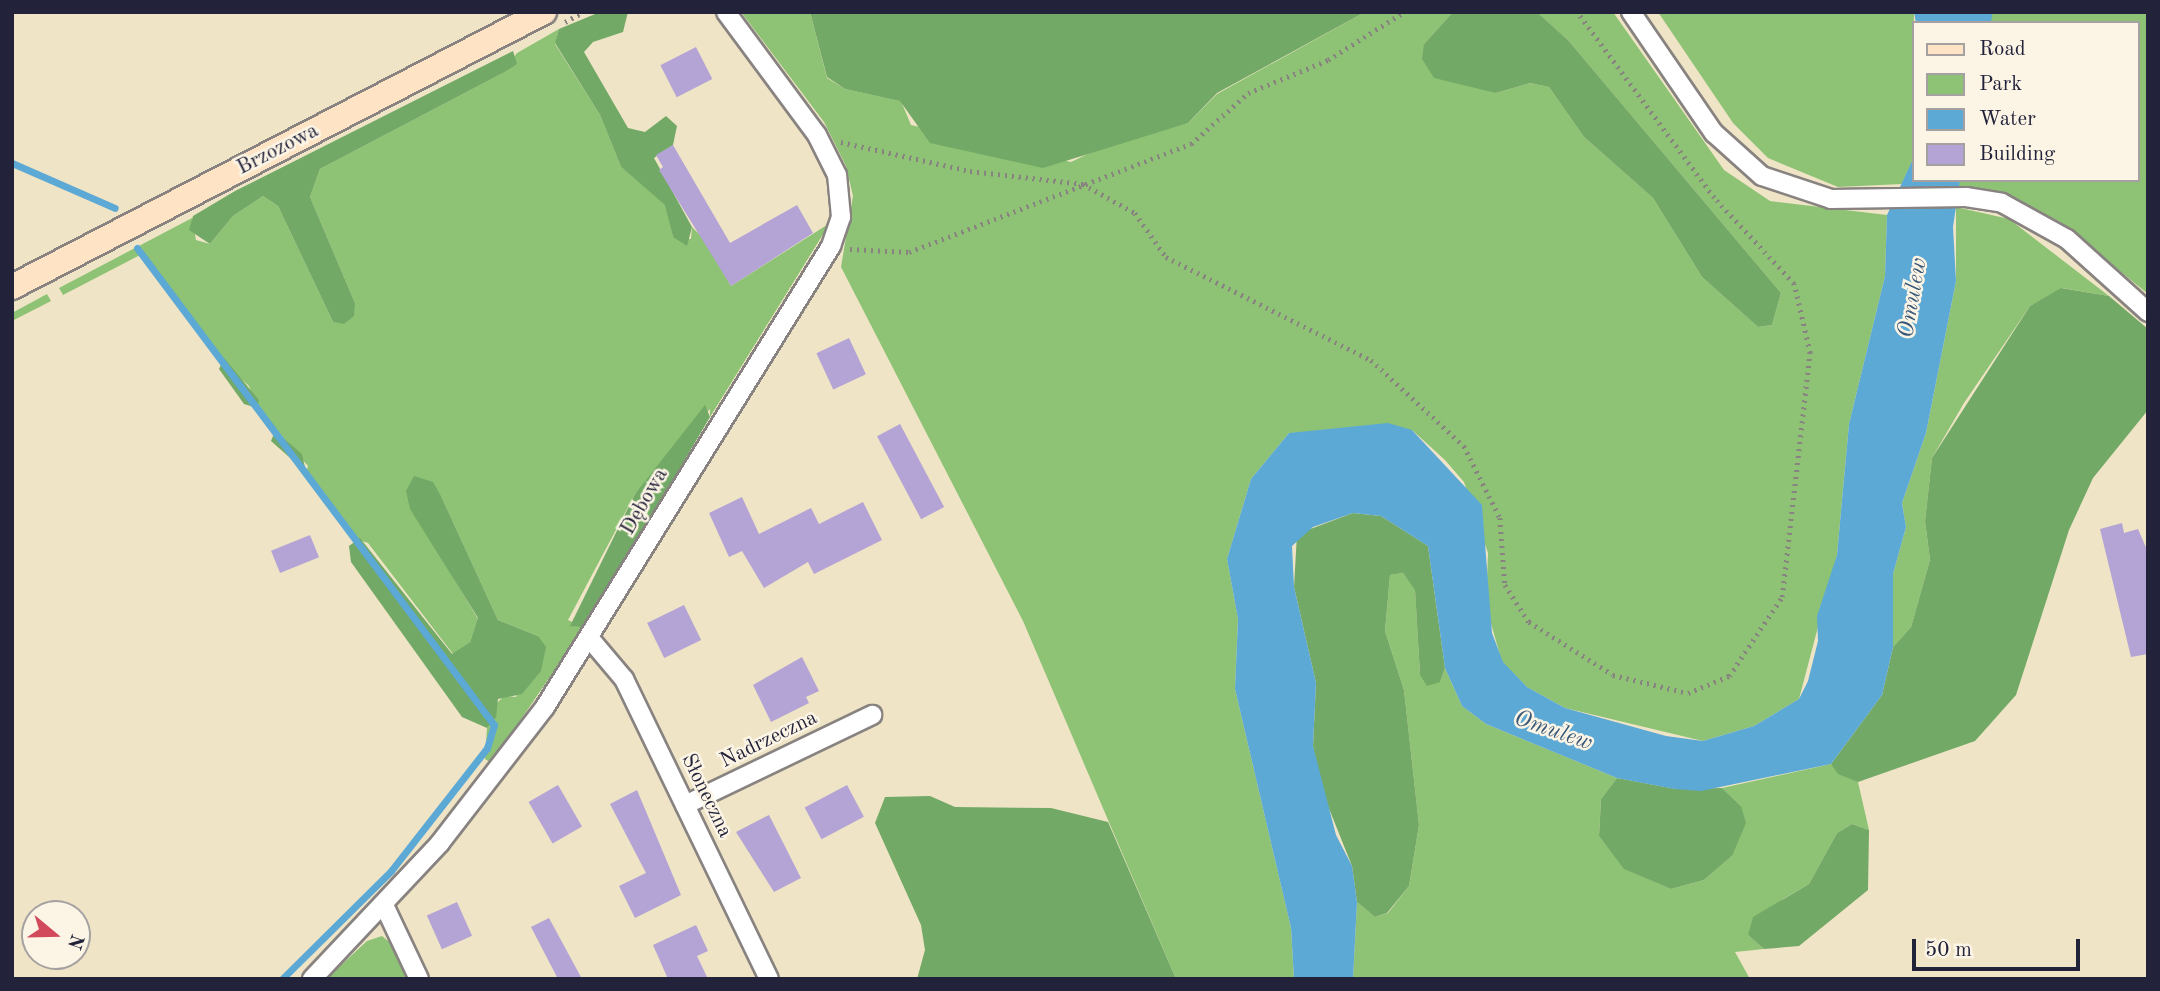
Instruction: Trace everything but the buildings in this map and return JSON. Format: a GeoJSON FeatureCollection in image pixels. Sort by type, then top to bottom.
{"type":"FeatureCollection","features":[{"type":"Feature","properties":{"kind":"main road","name":"Brzozowa"},"geometry":{"type":"LineString","coordinates":[[12,287],[544,12]]}},
{"type":"Feature","properties":{"kind":"street","name":"Dębowa"},"geometry":{"type":"LineString","coordinates":[[312,979],[384,905],[489,783],[591,640],[730,402],[831,246],[841,218],[841,191],[817,135],[726,12]]}},
{"type":"Feature","properties":{"kind":"street"},"geometry":{"type":"LineString","coordinates":[[1631,12],[1714,133],[1762,176],[1831,199],[1966,197],[2002,203],[2067,239],[2148,312]]}},
{"type":"Feature","properties":{"kind":"street","name":"Słoneczna"},"geometry":{"type":"LineString","coordinates":[[591,640],[624,679],[769,979]]}},
{"type":"Feature","properties":{"kind":"street","name":"Nadrzeczna"},"geometry":{"type":"LineString","coordinates":[[685,805],[872,715]]}},
{"type":"Feature","properties":{"kind":"street"},"geometry":{"type":"LineString","coordinates":[[384,905],[419,979]]}},
{"type":"Feature","properties":{"kind":"path"},"geometry":{"type":"LineString","coordinates":[[831,246],[909,252],[1191,144],[1248,93],[1328,60],[1404,12]]}},
{"type":"Feature","properties":{"kind":"path"},"geometry":{"type":"LineString","coordinates":[[817,135],[970,171],[1083,184],[1135,213],[1166,257],[1371,360],[1464,446],[1500,518],[1505,585],[1530,622],[1613,675],[1688,693],[1729,676],[1782,597],[1810,353],[1794,284],[1714,198],[1577,12]]}},
{"type":"Feature","properties":{"kind":"green space"},"geometry":{"type":"Polygon","coordinates":[[[600,12],[628,12],[623,32],[593,42],[584,52],[628,128],[645,132],[666,116],[677,126],[673,145],[654,158],[692,227],[687,246],[673,237],[665,205],[621,167],[600,115],[555,43],[559,29],[600,12]]]}},
{"type":"Feature","properties":{"kind":"green space"},"geometry":{"type":"Polygon","coordinates":[[[741,12],[810,12],[827,78],[845,89],[901,101],[911,125],[1071,162],[1119,139],[1188,123],[1217,94],[1365,12],[1453,12],[1424,44],[1496,93],[1530,83],[1549,87],[1584,137],[1653,198],[1702,277],[1758,327],[1772,325],[1781,293],[1568,40],[1537,12],[1613,12],[1724,170],[1770,201],[1887,215],[1885,276],[1849,424],[1837,555],[1799,699],[1754,726],[1703,741],[1565,708],[1527,687],[1502,662],[1486,606],[1488,553],[1464,482],[1445,460],[1412,430],[1289,433],[1251,479],[1227,559],[1238,619],[1235,689],[1291,928],[1294,979],[1176,979],[1023,621],[841,267],[853,196],[846,166],[824,122],[741,12]]]}},
{"type":"Feature","properties":{"kind":"green space"},"geometry":{"type":"Polygon","coordinates":[[[810,12],[1365,12],[1217,93],[1188,123],[1043,168],[930,143],[900,101],[845,89],[827,77],[810,12]]]}},
{"type":"Feature","properties":{"kind":"green space"},"geometry":{"type":"Polygon","coordinates":[[[1453,12],[1537,12],[1568,40],[1781,293],[1772,325],[1758,327],[1702,277],[1653,198],[1584,137],[1549,87],[1530,83],[1496,93],[1434,78],[1422,59],[1424,44],[1453,12]]]}},
{"type":"Feature","properties":{"kind":"green space"},"geometry":{"type":"Polygon","coordinates":[[[1658,12],[1914,12],[1912,161],[1902,184],[1838,187],[1768,158],[1733,123],[1658,12]]]}},
{"type":"Feature","properties":{"kind":"green space"},"geometry":{"type":"Polygon","coordinates":[[[1991,12],[2148,12],[2148,294],[2060,222],[2014,198],[1958,187],[1959,182],[2139,182],[2139,21],[1991,21],[1991,12]]]}},
{"type":"Feature","properties":{"kind":"green space"},"geometry":{"type":"Polygon","coordinates":[[[559,29],[555,44],[600,115],[621,167],[666,205],[673,237],[691,239],[692,227],[706,241],[731,286],[830,223],[710,417],[710,409],[635,494],[568,620],[584,627],[491,763],[485,759],[487,728],[496,718],[495,705],[504,696],[516,697],[538,636],[498,620],[442,498],[426,532],[478,619],[470,642],[453,654],[368,543],[356,539],[306,472],[308,466],[257,408],[249,386],[219,359],[142,254],[63,295],[59,288],[192,218],[196,240],[210,244],[233,216],[263,196],[278,206],[333,322],[344,323],[355,303],[310,197],[320,169],[501,74],[517,53],[559,29]]]}},
{"type":"Feature","properties":{"kind":"green space"},"geometry":{"type":"Polygon","coordinates":[[[513,51],[517,64],[501,74],[320,169],[310,197],[355,303],[354,316],[344,324],[333,322],[278,206],[263,196],[233,216],[210,244],[189,230],[193,216],[235,191],[513,51]]]}},
{"type":"Feature","properties":{"kind":"green space"},"geometry":{"type":"Polygon","coordinates":[[[1956,207],[2009,219],[2109,296],[2062,288],[2030,306],[1964,403],[1932,458],[1925,521],[1930,560],[1911,627],[1893,647],[1893,574],[1906,527],[1902,503],[1926,433],[1956,281],[1956,207]]]}},
{"type":"Feature","properties":{"kind":"green space"},"geometry":{"type":"Polygon","coordinates":[[[2061,288],[2109,296],[2148,329],[2148,410],[2093,478],[2069,530],[2016,695],[1975,741],[1858,782],[1838,774],[1831,764],[1882,695],[1893,647],[1911,627],[1930,560],[1925,521],[1932,458],[2030,306],[2061,288]]]}},
{"type":"Feature","properties":{"kind":"green space"},"geometry":{"type":"Polygon","coordinates":[[[47,294],[51,301],[12,321],[12,313],[47,294]]]}},
{"type":"Feature","properties":{"kind":"green space"},"geometry":{"type":"Polygon","coordinates":[[[224,358],[259,400],[257,408],[244,404],[219,369],[224,358]]]}},
{"type":"Feature","properties":{"kind":"green space"},"geometry":{"type":"Polygon","coordinates":[[[705,405],[710,417],[604,597],[584,627],[570,626],[635,494],[705,405]]]}},
{"type":"Feature","properties":{"kind":"green space"},"geometry":{"type":"Polygon","coordinates":[[[275,431],[302,454],[306,472],[271,441],[275,431]]]}},
{"type":"Feature","properties":{"kind":"green space"},"geometry":{"type":"Polygon","coordinates":[[[414,476],[433,482],[498,620],[538,636],[546,647],[541,671],[522,694],[498,699],[496,718],[487,728],[462,717],[351,562],[349,546],[360,538],[452,654],[470,642],[478,618],[410,509],[406,491],[414,476]]]}},
{"type":"Feature","properties":{"kind":"green space"},"geometry":{"type":"Polygon","coordinates":[[[1353,513],[1381,516],[1428,546],[1445,668],[1440,682],[1427,686],[1420,675],[1415,590],[1403,573],[1390,575],[1385,631],[1404,690],[1419,825],[1409,886],[1387,913],[1375,917],[1357,902],[1352,866],[1322,791],[1313,746],[1316,683],[1294,587],[1297,534],[1353,513]]]}},
{"type":"Feature","properties":{"kind":"green space"},"geometry":{"type":"Polygon","coordinates":[[[1403,573],[1415,589],[1420,675],[1440,682],[1445,668],[1462,706],[1486,724],[1617,778],[1601,799],[1599,836],[1625,869],[1671,889],[1704,880],[1732,856],[1741,806],[1722,788],[1831,764],[1858,782],[1869,830],[1852,824],[1837,833],[1809,884],[1783,899],[1748,935],[1764,949],[1735,952],[1750,979],[1353,979],[1357,902],[1375,917],[1388,913],[1409,886],[1419,825],[1404,690],[1385,631],[1390,575],[1403,573]]]}},
{"type":"Feature","properties":{"kind":"green space"},"geometry":{"type":"Polygon","coordinates":[[[1617,778],[1676,789],[1722,788],[1741,806],[1746,823],[1732,856],[1704,880],[1671,889],[1624,869],[1599,836],[1601,799],[1617,778]]]}},
{"type":"Feature","properties":{"kind":"green space"},"geometry":{"type":"Polygon","coordinates":[[[930,796],[955,807],[1051,808],[1108,822],[1176,979],[917,979],[925,950],[921,925],[875,823],[885,797],[930,796]]]}},
{"type":"Feature","properties":{"kind":"green space"},"geometry":{"type":"Polygon","coordinates":[[[1852,824],[1869,830],[1868,890],[1799,946],[1764,949],[1748,935],[1753,917],[1809,884],[1837,833],[1852,824]]]}},
{"type":"Feature","properties":{"kind":"green space"},"geometry":{"type":"Polygon","coordinates":[[[382,936],[398,949],[410,979],[326,979],[367,941],[382,936]]]}},
{"type":"Feature","properties":{"kind":"water"},"geometry":{"type":"Polygon","coordinates":[[[1914,12],[1991,12],[1992,15],[1991,21],[1916,21],[1914,12]]]}},
{"type":"Feature","properties":{"kind":"water","name":"Omulew"},"geometry":{"type":"Polygon","coordinates":[[[1912,161],[1912,182],[1960,182],[1953,227],[1956,281],[1926,433],[1902,503],[1906,527],[1893,574],[1893,647],[1882,695],[1831,764],[1701,791],[1675,789],[1617,778],[1486,724],[1462,706],[1445,668],[1428,546],[1381,516],[1353,513],[1313,527],[1292,546],[1294,587],[1316,683],[1313,746],[1336,835],[1352,866],[1357,902],[1353,979],[1294,979],[1291,928],[1235,689],[1238,619],[1227,559],[1251,479],[1289,433],[1388,423],[1412,430],[1482,505],[1492,633],[1503,662],[1527,687],[1565,708],[1666,736],[1703,741],[1754,726],[1799,699],[1808,681],[1818,641],[1817,616],[1837,555],[1849,424],[1885,276],[1887,215],[1912,161]]]}},
{"type":"Feature","properties":{"kind":"waterway"},"geometry":{"type":"LineString","coordinates":[[12,163],[115,208]]}},
{"type":"Feature","properties":{"kind":"waterway"},"geometry":{"type":"LineString","coordinates":[[137,248],[494,725],[487,748],[391,871],[282,979]]}}]}
